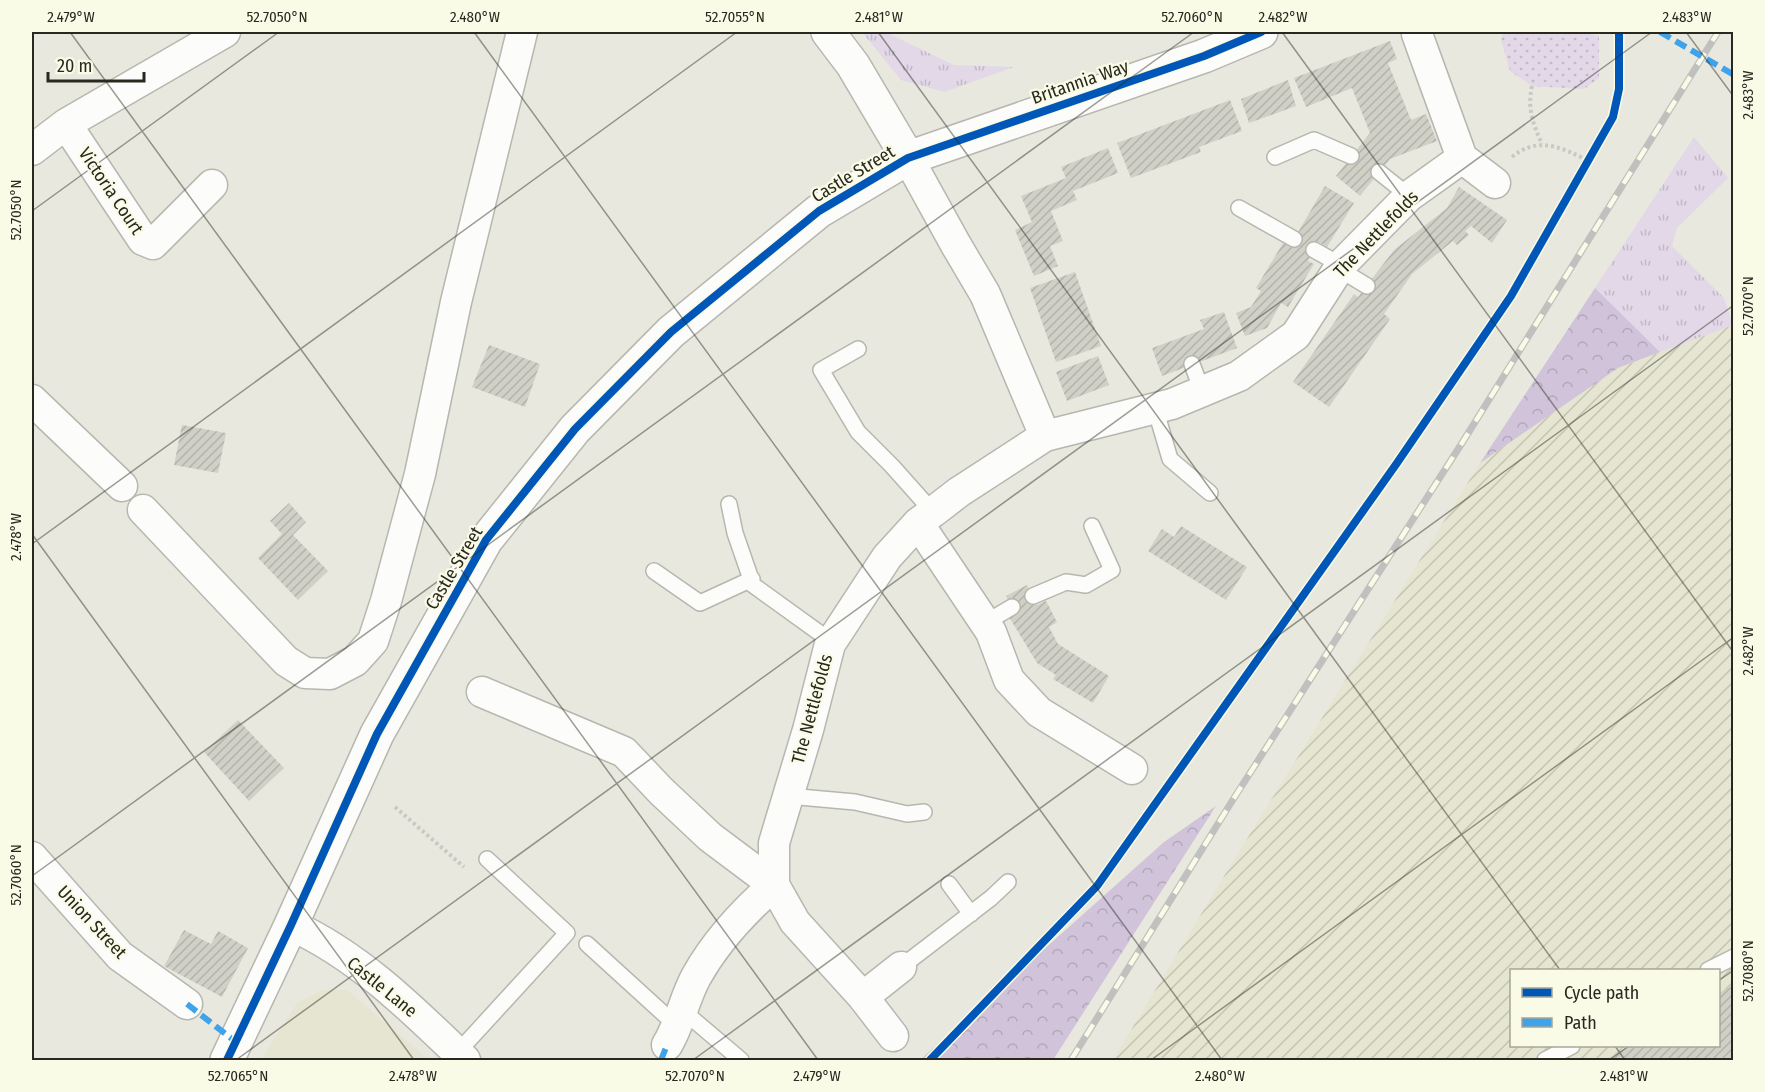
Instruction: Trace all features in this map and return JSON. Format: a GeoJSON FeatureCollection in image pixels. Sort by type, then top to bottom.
{"type":"FeatureCollection","features":[{"type":"Feature","properties":{"kind":"street"},"geometry":{"type":"LineString","coordinates":[[32,150],[66,124],[225,32]]}},
{"type":"Feature","properties":{"kind":"street"},"geometry":{"type":"LineString","coordinates":[[143,510],[286,661],[305,673],[330,674],[355,661],[373,641],[420,474],[456,302],[522,32]]}},
{"type":"Feature","properties":{"kind":"street"},"geometry":{"type":"LineString","coordinates":[[828,32],[853,64],[985,294],[1045,436]]}},
{"type":"Feature","properties":{"kind":"street","name":"Britannia Way"},"geometry":{"type":"LineString","coordinates":[[908,158],[1204,56],[1261,32]]}},
{"type":"Feature","properties":{"kind":"street"},"geometry":{"type":"LineString","coordinates":[[1418,34],[1462,158],[1492,180]]}},
{"type":"Feature","properties":{"kind":"street","name":"Victoria Court"},"geometry":{"type":"LineString","coordinates":[[66,124],[143,240],[153,244],[212,185]]}},
{"type":"Feature","properties":{"kind":"street","name":"Castle Street"},"geometry":{"type":"LineString","coordinates":[[227,1060],[377,734],[493,530],[575,429],[671,332],[819,211],[908,158]]}},
{"type":"Feature","properties":{"kind":"street","name":"The Nettlefolds"},"geometry":{"type":"LineString","coordinates":[[774,885],[774,843],[808,730],[830,644],[887,557],[925,517],[1045,436],[1155,408],[1197,378],[1239,376],[1296,335],[1340,267],[1409,196],[1462,158]]}},
{"type":"Feature","properties":{"kind":"street"},"geometry":{"type":"LineString","coordinates":[[32,400],[122,486]]}},
{"type":"Feature","properties":{"kind":"street"},"geometry":{"type":"LineString","coordinates":[[925,517],[991,632],[1009,680],[1039,712],[1132,770]]}},
{"type":"Feature","properties":{"kind":"street","name":"The Nettlefolds"},"geometry":{"type":"LineString","coordinates":[[482,692],[624,752],[710,837],[774,885],[795,922],[863,997],[893,1036]]}},
{"type":"Feature","properties":{"kind":"street","name":"Union Street"},"geometry":{"type":"LineString","coordinates":[[32,857],[120,956],[187,1004]]}},
{"type":"Feature","properties":{"kind":"street"},"geometry":{"type":"LineString","coordinates":[[675,1027],[696,978],[719,941],[774,885]]}},
{"type":"Feature","properties":{"kind":"street","name":"Castle Lane"},"geometry":{"type":"LineString","coordinates":[[291,925],[319,938],[382,982],[461,1057]]}},
{"type":"Feature","properties":{"kind":"street"},"geometry":{"type":"LineString","coordinates":[[863,997],[901,967]]}},
{"type":"Feature","properties":{"kind":"lane"},"geometry":{"type":"LineString","coordinates":[[1275,157],[1314,140],[1351,156]]}},
{"type":"Feature","properties":{"kind":"lane"},"geometry":{"type":"LineString","coordinates":[[1379,172],[1409,196]]}},
{"type":"Feature","properties":{"kind":"lane"},"geometry":{"type":"LineString","coordinates":[[1239,208],[1294,239]]}},
{"type":"Feature","properties":{"kind":"lane"},"geometry":{"type":"LineString","coordinates":[[1314,250],[1367,286]]}},
{"type":"Feature","properties":{"kind":"lane"},"geometry":{"type":"LineString","coordinates":[[858,349],[821,370],[858,432],[892,466],[925,517]]}},
{"type":"Feature","properties":{"kind":"lane"},"geometry":{"type":"LineString","coordinates":[[1155,408],[1170,459],[1210,493]]}},
{"type":"Feature","properties":{"kind":"lane"},"geometry":{"type":"LineString","coordinates":[[729,504],[735,532],[753,585],[832,642]]}},
{"type":"Feature","properties":{"kind":"lane"},"geometry":{"type":"LineString","coordinates":[[1033,596],[1066,582],[1086,585],[1112,570],[1092,526]]}},
{"type":"Feature","properties":{"kind":"lane"},"geometry":{"type":"LineString","coordinates":[[654,571],[700,603],[752,579]]}},
{"type":"Feature","properties":{"kind":"lane"},"geometry":{"type":"LineString","coordinates":[[985,623],[1012,606]]}},
{"type":"Feature","properties":{"kind":"lane"},"geometry":{"type":"LineString","coordinates":[[788,796],[855,802],[907,814],[924,812]]}},
{"type":"Feature","properties":{"kind":"lane"},"geometry":{"type":"LineString","coordinates":[[461,1057],[567,933],[487,859]]}},
{"type":"Feature","properties":{"kind":"lane"},"geometry":{"type":"LineString","coordinates":[[901,967],[971,914],[1008,882]]}},
{"type":"Feature","properties":{"kind":"lane"},"geometry":{"type":"LineString","coordinates":[[949,884],[971,914]]}},
{"type":"Feature","properties":{"kind":"lane"},"geometry":{"type":"LineString","coordinates":[[587,944],[675,1027],[741,1060]]}},
{"type":"Feature","properties":{"kind":"lane"},"geometry":{"type":"LineString","coordinates":[[1710,969],[1734,957]]}},
{"type":"Feature","properties":{"kind":"lane"},"geometry":{"type":"LineString","coordinates":[[1545,1060],[1570,1047]]}},
{"type":"Feature","properties":{"kind":"path"},"geometry":{"type":"LineString","coordinates":[[1532,86],[1529,99],[1531,120],[1542,144]]}},
{"type":"Feature","properties":{"kind":"path"},"geometry":{"type":"LineString","coordinates":[[1492,180],[1518,153],[1542,144],[1562,147],[1587,160]]}},
{"type":"Feature","properties":{"kind":"path"},"geometry":{"type":"LineString","coordinates":[[1582,169],[1593,151]]}},
{"type":"Feature","properties":{"kind":"path"},"geometry":{"type":"LineString","coordinates":[[395,807],[471,873],[487,859]]}},
{"type":"Feature","properties":{"kind":"shaded area"},"geometry":{"type":"Polygon","coordinates":[[[1733,325],[1733,1060],[1113,1060],[1232,863],[1480,463],[1618,368],[1733,325]]]}},
{"type":"Feature","properties":{"kind":"shaded area"},"geometry":{"type":"Polygon","coordinates":[[[323,990],[347,990],[429,1060],[261,1060],[298,1002],[323,990]]]}},
{"type":"Feature","properties":{"kind":"green space"},"geometry":{"type":"Polygon","coordinates":[[[862,32],[885,32],[954,65],[1014,67],[944,92],[901,80],[862,32]]]}},
{"type":"Feature","properties":{"kind":"green space"},"geometry":{"type":"Polygon","coordinates":[[[1503,32],[1579,32],[1599,36],[1599,78],[1584,89],[1532,86],[1510,71],[1501,40],[1503,32]]]}},
{"type":"Feature","properties":{"kind":"green space"},"geometry":{"type":"Polygon","coordinates":[[[1694,137],[1728,178],[1677,228],[1672,246],[1724,298],[1733,325],[1660,352],[1595,288],[1694,137]]]}},
{"type":"Feature","properties":{"kind":"green space"},"geometry":{"type":"Polygon","coordinates":[[[1595,288],[1660,352],[1618,368],[1480,463],[1595,288]]]}},
{"type":"Feature","properties":{"kind":"green space"},"geometry":{"type":"Polygon","coordinates":[[[1216,806],[1053,1060],[920,1060],[1164,842],[1216,806]]]}},
{"type":"Feature","properties":{"kind":"building"},"geometry":{"type":"Polygon","coordinates":[[[1390,41],[1397,59],[1388,63],[1411,120],[1426,114],[1437,141],[1390,159],[1360,196],[1336,176],[1370,133],[1352,88],[1306,107],[1294,78],[1390,41]]]}},
{"type":"Feature","properties":{"kind":"building"},"geometry":{"type":"Polygon","coordinates":[[[1288,80],[1296,106],[1249,123],[1241,99],[1288,80]]]}},
{"type":"Feature","properties":{"kind":"building"},"geometry":{"type":"Polygon","coordinates":[[[1230,100],[1242,131],[1199,147],[1201,152],[1131,178],[1117,143],[1230,100]]]}},
{"type":"Feature","properties":{"kind":"building"},"geometry":{"type":"Polygon","coordinates":[[[1108,148],[1118,173],[1073,191],[1077,200],[1051,211],[1063,241],[1050,246],[1058,266],[1034,276],[1015,230],[1032,222],[1021,196],[1066,178],[1061,167],[1108,148]]]}},
{"type":"Feature","properties":{"kind":"building"},"geometry":{"type":"Polygon","coordinates":[[[1325,186],[1354,203],[1327,247],[1319,242],[1308,261],[1314,264],[1288,307],[1281,303],[1267,328],[1245,336],[1236,313],[1251,307],[1261,291],[1256,288],[1283,243],[1290,246],[1325,186]]]}},
{"type":"Feature","properties":{"kind":"building"},"geometry":{"type":"Polygon","coordinates":[[[1459,187],[1507,220],[1492,243],[1471,226],[1465,231],[1469,235],[1457,245],[1453,241],[1412,274],[1384,314],[1390,319],[1329,407],[1293,382],[1354,294],[1358,297],[1394,250],[1447,208],[1459,187]]]}},
{"type":"Feature","properties":{"kind":"building"},"geometry":{"type":"Polygon","coordinates":[[[1075,272],[1101,346],[1056,362],[1030,288],[1075,272]]]}},
{"type":"Feature","properties":{"kind":"building"},"geometry":{"type":"Polygon","coordinates":[[[1224,312],[1237,348],[1162,376],[1152,348],[1204,329],[1200,320],[1224,312]]]}},
{"type":"Feature","properties":{"kind":"building"},"geometry":{"type":"Polygon","coordinates":[[[489,345],[540,364],[525,407],[472,387],[489,345]]]}},
{"type":"Feature","properties":{"kind":"building"},"geometry":{"type":"Polygon","coordinates":[[[1098,356],[1109,385],[1067,401],[1056,372],[1098,356]]]}},
{"type":"Feature","properties":{"kind":"building"},"geometry":{"type":"Polygon","coordinates":[[[182,425],[226,433],[218,473],[174,465],[182,425]]]}},
{"type":"Feature","properties":{"kind":"building"},"geometry":{"type":"Polygon","coordinates":[[[289,503],[306,522],[293,535],[328,571],[298,600],[258,558],[282,534],[270,521],[289,503]]]}},
{"type":"Feature","properties":{"kind":"building"},"geometry":{"type":"Polygon","coordinates":[[[1181,526],[1247,567],[1226,600],[1148,551],[1162,529],[1174,537],[1181,526]]]}},
{"type":"Feature","properties":{"kind":"building"},"geometry":{"type":"Polygon","coordinates":[[[1027,585],[1037,605],[1046,601],[1057,622],[1049,627],[1058,644],[1109,676],[1093,703],[1053,679],[1056,675],[1037,663],[1009,617],[1012,607],[1006,596],[1027,585]]]}},
{"type":"Feature","properties":{"kind":"building"},"geometry":{"type":"Polygon","coordinates":[[[238,720],[284,768],[249,801],[204,752],[238,720]]]}},
{"type":"Feature","properties":{"kind":"building"},"geometry":{"type":"Polygon","coordinates":[[[184,930],[211,944],[218,931],[248,948],[222,997],[164,966],[184,930]]]}},
{"type":"Feature","properties":{"kind":"building"},"geometry":{"type":"Polygon","coordinates":[[[1734,985],[1734,1060],[1605,1060],[1628,1047],[1720,1047],[1720,993],[1734,985]]]}},
{"type":"Feature","properties":{"kind":"railway"},"geometry":{"type":"LineString","coordinates":[[1071,1060],[1234,798],[1462,443],[1718,32]]}},
{"type":"Feature","properties":{"kind":"marked path"},"geometry":{"type":"LineString","coordinates":[[1660,32],[1734,75]]}},
{"type":"Feature","properties":{"kind":"marked path"},"geometry":{"type":"LineString","coordinates":[[187,1004],[236,1042]]}},
{"type":"Feature","properties":{"kind":"marked path"},"geometry":{"type":"LineString","coordinates":[[661,1060],[667,1045]]}},
{"type":"Feature","properties":{"kind":"cycle path"},"geometry":{"type":"LineString","coordinates":[[227,1060],[377,734],[486,540],[575,429],[671,332],[819,211],[908,158],[1204,56],[1261,32]]}},
{"type":"Feature","properties":{"kind":"cycle path"},"geometry":{"type":"LineString","coordinates":[[930,1060],[1097,886],[1397,463],[1511,296],[1613,117],[1619,89],[1619,32]]}}]}
